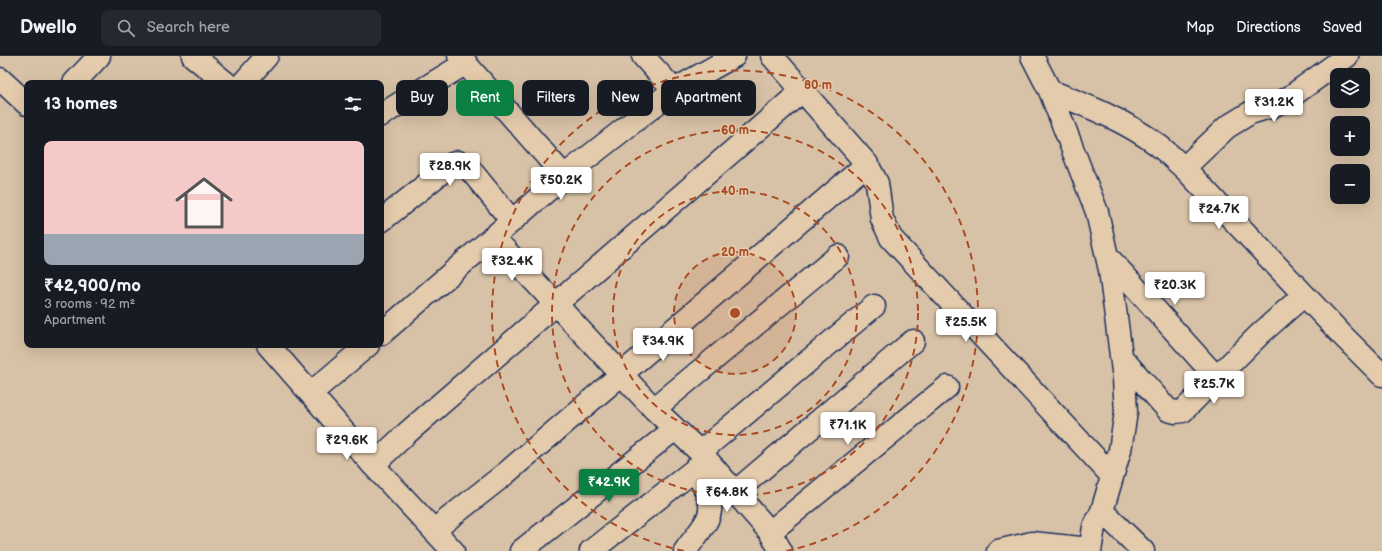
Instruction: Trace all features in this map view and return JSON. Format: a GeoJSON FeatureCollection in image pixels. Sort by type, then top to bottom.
{"type":"FeatureCollection","features":[{"type":"Feature","properties":{"kind":"street"},"geometry":{"type":"LineString","coordinates":[[77,80],[99,56]]}},
{"type":"Feature","properties":{"kind":"street"},"geometry":{"type":"LineString","coordinates":[[194,56],[222,80]]}},
{"type":"Feature","properties":{"kind":"street"},"geometry":{"type":"LineString","coordinates":[[246,80],[267,56]]}},
{"type":"Feature","properties":{"kind":"street"},"geometry":{"type":"LineString","coordinates":[[643,56],[665,80]]}},
{"type":"Feature","properties":{"kind":"street"},"geometry":{"type":"LineString","coordinates":[[692,80],[734,56]]}},
{"type":"Feature","properties":{"kind":"street"},"geometry":{"type":"LineString","coordinates":[[772,56],[804,90],[867,164],[877,182],[882,219],[891,238],[1112,476]]}},
{"type":"Feature","properties":{"kind":"street"},"geometry":{"type":"LineString","coordinates":[[998,551],[1032,543],[1090,550],[1094,527],[1102,511],[1120,450],[1126,412],[1121,357],[1107,256],[1097,212],[1050,91],[1032,56]]}},
{"type":"Feature","properties":{"kind":"street"},"geometry":{"type":"LineString","coordinates":[[1184,168],[1227,127],[1250,113],[1273,106],[1290,97],[1348,56]]}},
{"type":"Feature","properties":{"kind":"street"},"geometry":{"type":"LineString","coordinates":[[384,113],[463,60],[564,176]]}},
{"type":"Feature","properties":{"kind":"street"},"geometry":{"type":"LineString","coordinates":[[0,79],[24,101]]}},
{"type":"Feature","properties":{"kind":"street"},"geometry":{"type":"LineString","coordinates":[[374,465],[407,433],[804,90]]}},
{"type":"Feature","properties":{"kind":"street"},"geometry":{"type":"LineString","coordinates":[[1050,91],[1098,110],[1126,125],[1158,146],[1184,168],[1382,375]]}},
{"type":"Feature","properties":{"kind":"street"},"geometry":{"type":"LineString","coordinates":[[384,331],[564,176],[661,100]]}},
{"type":"Feature","properties":{"kind":"street"},"geometry":{"type":"LineString","coordinates":[[384,219],[452,164],[458,162],[468,167],[512,221]]}},
{"type":"Feature","properties":{"kind":"street"},"geometry":{"type":"LineString","coordinates":[[434,530],[504,474],[867,164]]}},
{"type":"Feature","properties":{"kind":"street"},"geometry":{"type":"LineString","coordinates":[[493,237],[654,409],[675,429],[700,460],[735,492],[770,532],[780,551]]}},
{"type":"Feature","properties":{"kind":"street"},"geometry":{"type":"LineString","coordinates":[[654,409],[838,256]]}},
{"type":"Feature","properties":{"kind":"street"},"geometry":{"type":"LineString","coordinates":[[1107,256],[1217,378]]}},
{"type":"Feature","properties":{"kind":"street"},"geometry":{"type":"LineString","coordinates":[[1121,357],[1168,410],[1176,412],[1183,411],[1260,334],[1304,295]]}},
{"type":"Feature","properties":{"kind":"street"},"geometry":{"type":"LineString","coordinates":[[591,551],[700,460],[874,306]]}},
{"type":"Feature","properties":{"kind":"street"},"geometry":{"type":"LineString","coordinates":[[735,492],[912,342]]}},
{"type":"Feature","properties":{"kind":"street"},"geometry":{"type":"LineString","coordinates":[[271,348],[374,465],[454,551]]}},
{"type":"Feature","properties":{"kind":"street"},"geometry":{"type":"LineString","coordinates":[[311,393],[364,348]]}},
{"type":"Feature","properties":{"kind":"street"},"geometry":{"type":"LineString","coordinates":[[770,532],[947,387]]}},
{"type":"Feature","properties":{"kind":"street"},"geometry":{"type":"LineString","coordinates":[[521,551],[675,429]]}},
{"type":"Feature","properties":{"kind":"street"},"geometry":{"type":"LineString","coordinates":[[685,551],[706,523],[711,503],[700,460]]}},
{"type":"Feature","properties":{"kind":"street"},"geometry":{"type":"LineString","coordinates":[[1102,511],[1143,551]]}}]}
